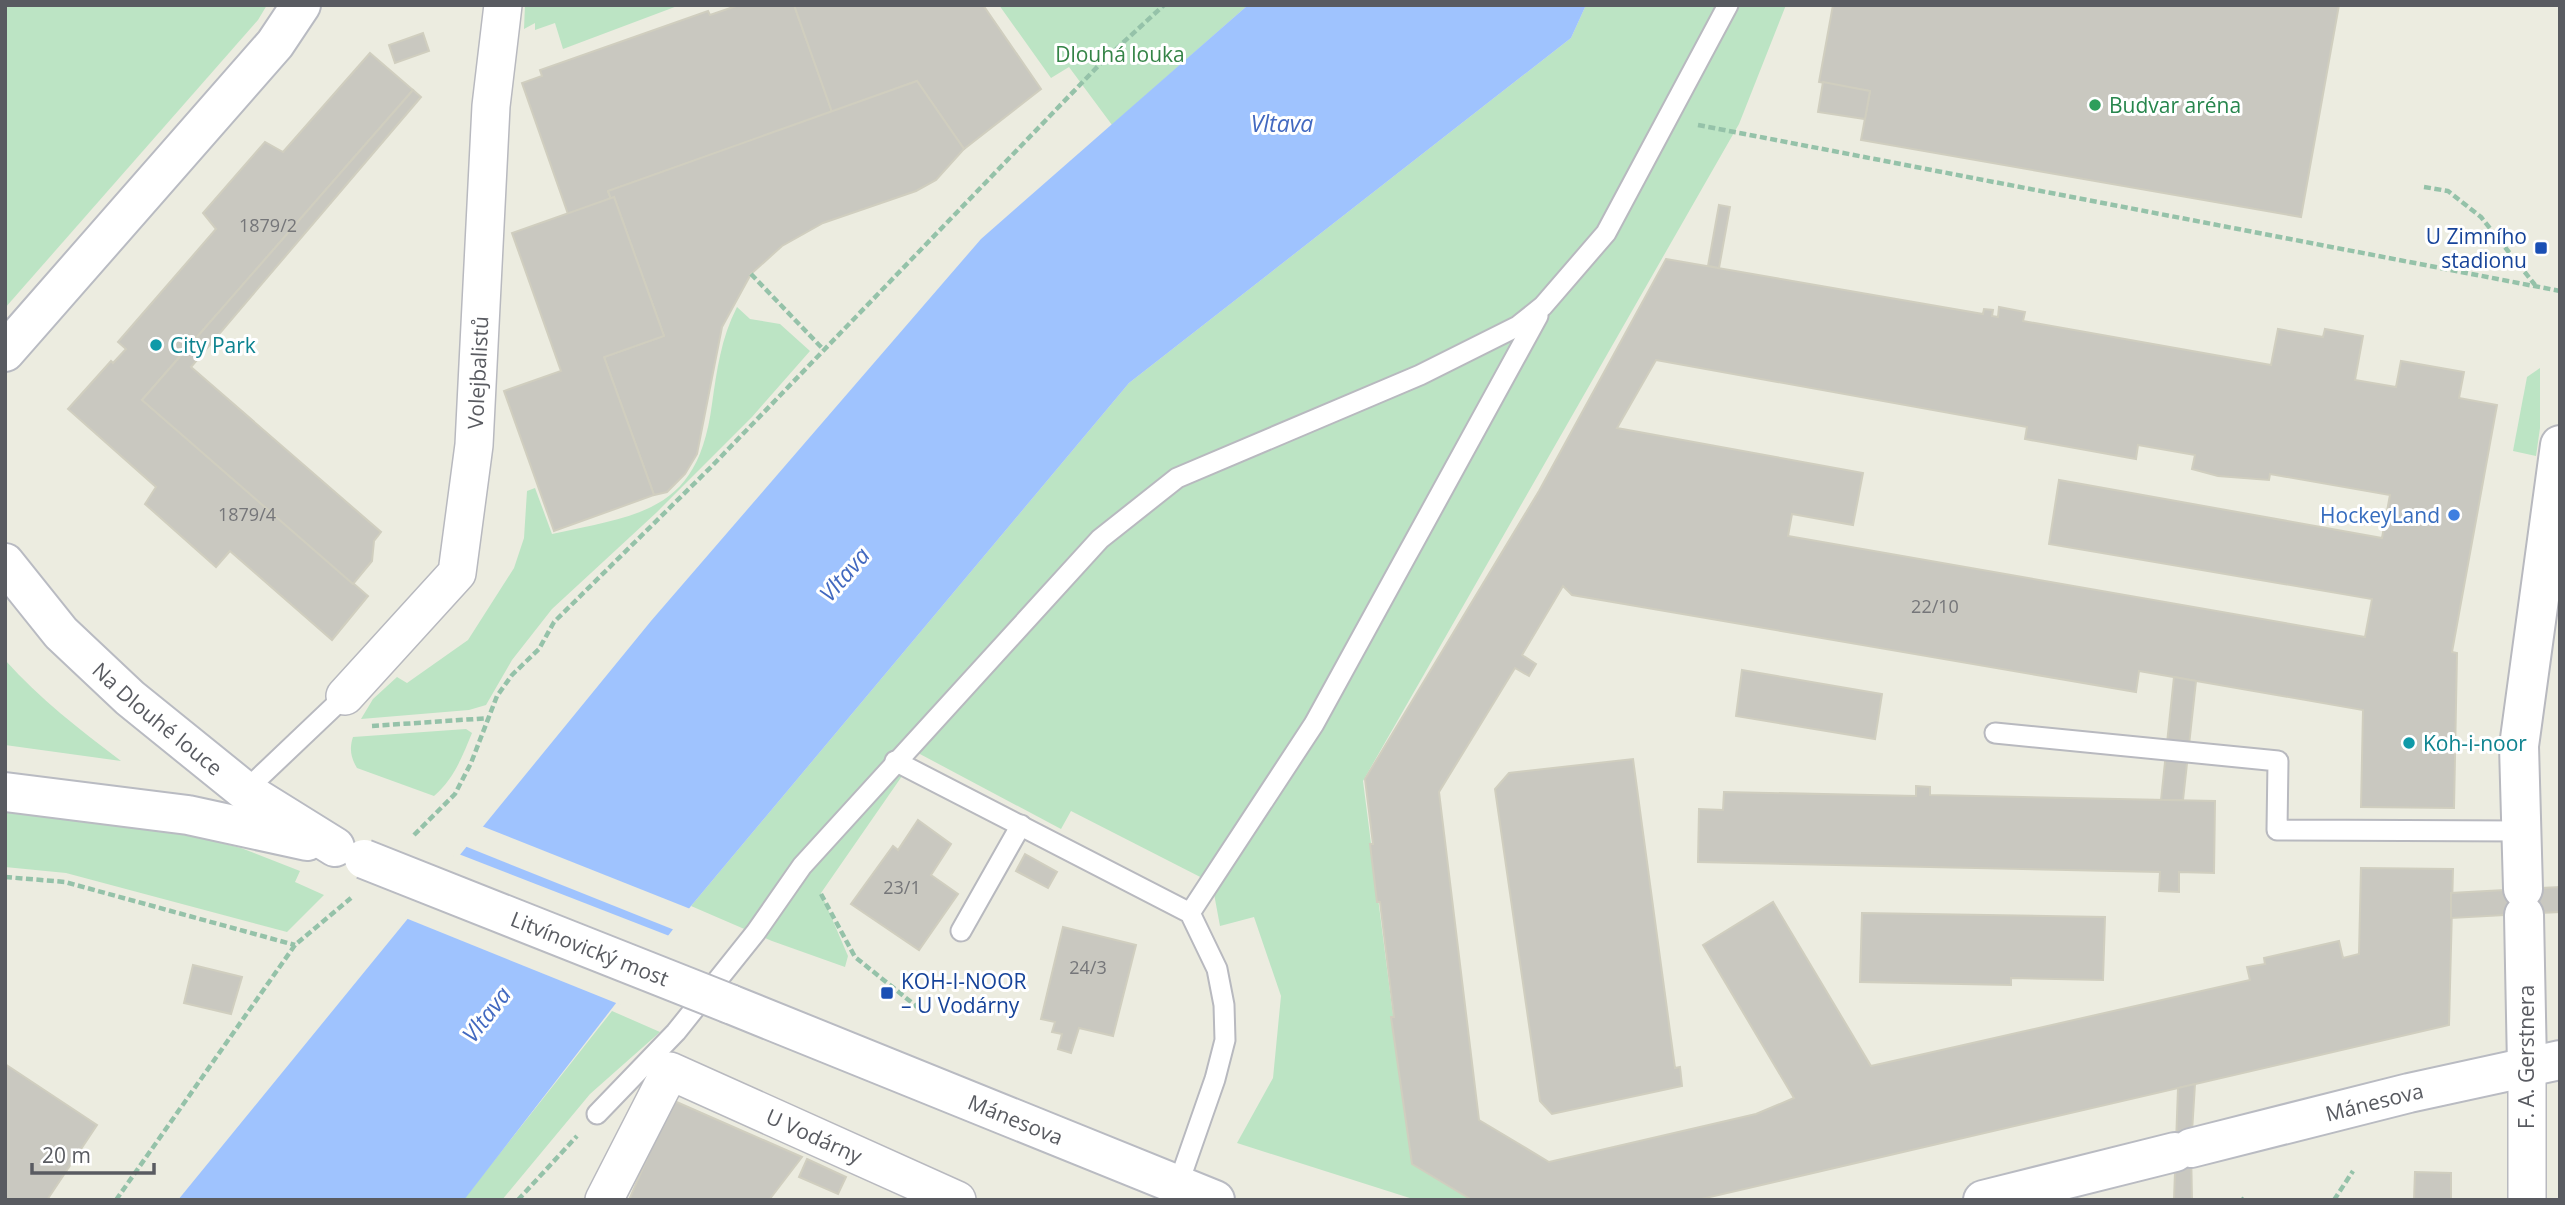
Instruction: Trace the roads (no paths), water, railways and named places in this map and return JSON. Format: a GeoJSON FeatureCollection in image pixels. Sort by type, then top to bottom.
{"type":"FeatureCollection","features":[{"type":"Feature","properties":{"kind":"main road"},"geometry":{"type":"LineString","coordinates":[[5,352],[275,44],[301,5]]}},
{"type":"Feature","properties":{"kind":"main road","name":"F. A. Gerstnera"},"geometry":{"type":"LineString","coordinates":[[2544,1063],[2523,902],[2519,746],[2560,445]]}},
{"type":"Feature","properties":{"kind":"main road","name":"Na Dlouhé louce"},"geometry":{"type":"LineString","coordinates":[[5,563],[61,633],[120,689],[245,791],[352,866]]}},
{"type":"Feature","properties":{"kind":"main road"},"geometry":{"type":"LineString","coordinates":[[5,792],[188,815],[352,866]]}},
{"type":"Feature","properties":{"kind":"main road","name":"Litvínovický most"},"geometry":{"type":"LineString","coordinates":[[352,866],[730,1003],[818,1039]]}},
{"type":"Feature","properties":{"kind":"main road","name":"Mánesova"},"geometry":{"type":"LineString","coordinates":[[818,1039],[1215,1200]]}},
{"type":"Feature","properties":{"kind":"main road","name":"Mánesova"},"geometry":{"type":"LineString","coordinates":[[1983,1200],[2544,1063]]}},
{"type":"Feature","properties":{"kind":"street","name":"Volejbalistů"},"geometry":{"type":"LineString","coordinates":[[345,696],[457,573],[474,445],[491,106],[503,5]]}},
{"type":"Feature","properties":{"kind":"street","name":"F. A. Gerstnera"},"geometry":{"type":"LineString","coordinates":[[2527,1200],[2544,1063]]}},
{"type":"Feature","properties":{"kind":"street"},"geometry":{"type":"LineString","coordinates":[[604,1200],[660,1065]]}},
{"type":"Feature","properties":{"kind":"street","name":"U Vodárny"},"geometry":{"type":"LineString","coordinates":[[660,1065],[957,1200]]}},
{"type":"Feature","properties":{"kind":"lane"},"geometry":{"type":"LineString","coordinates":[[597,1114],[660,1065],[676,1032],[756,932],[802,866],[1100,539],[1177,478],[1420,375],[1518,326],[1543,306],[1606,233],[1728,5]]}},
{"type":"Feature","properties":{"kind":"lane"},"geometry":{"type":"LineString","coordinates":[[1190,913],[1314,724],[1543,306]]}},
{"type":"Feature","properties":{"kind":"lane"},"geometry":{"type":"LineString","coordinates":[[245,791],[345,696]]}},
{"type":"Feature","properties":{"kind":"lane"},"geometry":{"type":"LineString","coordinates":[[1995,733],[2278,761],[2277,830],[2522,831]]}},
{"type":"Feature","properties":{"kind":"lane"},"geometry":{"type":"LineString","coordinates":[[895,761],[1190,913],[1217,969],[1224,1005],[1225,1040],[1215,1079],[1178,1185]]}},
{"type":"Feature","properties":{"kind":"lane"},"geometry":{"type":"LineString","coordinates":[[961,931],[1021,825]]}},
{"type":"Feature","properties":{"kind":"water","name":"Vltava"},"geometry":{"type":"Polygon","coordinates":[[[1248,5],[1586,5],[1571,38],[1129,383],[691,906],[464,1200],[178,1200],[651,621],[981,239],[1248,5]]]}},
{"type":"Feature","properties":{"kind":"place","name":"Budvar aréna"},"geometry":{"type":"Point","coordinates":[2095,105]}},
{"type":"Feature","properties":{"kind":"place","name":"U Zimního stadionu"},"geometry":{"type":"Point","coordinates":[2541,248]}},
{"type":"Feature","properties":{"kind":"place","name":"City Park"},"geometry":{"type":"Point","coordinates":[156,345]}},
{"type":"Feature","properties":{"kind":"place","name":"HockeyLand"},"geometry":{"type":"Point","coordinates":[2454,515]}},
{"type":"Feature","properties":{"kind":"place","name":"Koh-i-noor"},"geometry":{"type":"Point","coordinates":[2409,743]}},
{"type":"Feature","properties":{"kind":"place","name":"KOH-I-NOOR – U Vodárny"},"geometry":{"type":"Point","coordinates":[887,993]}},
{"type":"Feature","properties":{"kind":"park label","name":"Dlouhá louka"},"geometry":{"type":"Point","coordinates":[1120,54]}}]}
